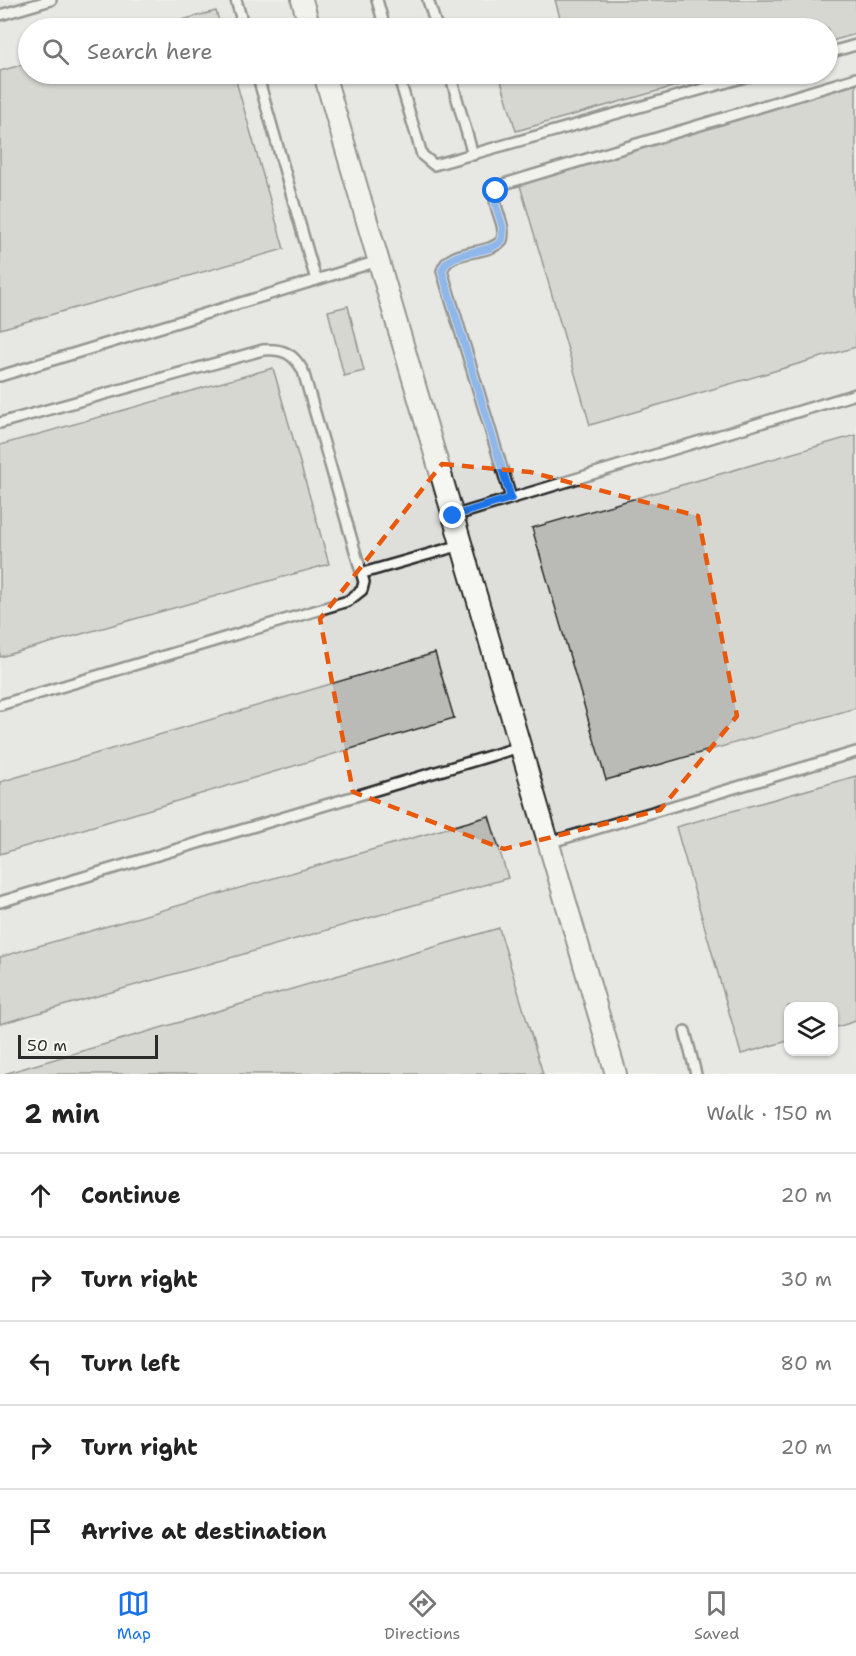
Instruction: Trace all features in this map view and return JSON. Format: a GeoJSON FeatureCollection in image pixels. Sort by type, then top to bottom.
{"type":"FeatureCollection","features":[{"type":"Feature","properties":{"kind":"street"},"geometry":{"type":"LineString","coordinates":[[302,0],[307,18]]}},
{"type":"Feature","properties":{"kind":"street"},"geometry":{"type":"LineString","coordinates":[[327,84],[616,1074]]}},
{"type":"Feature","properties":{"kind":"lane"},"geometry":{"type":"LineString","coordinates":[[0,15],[51,0]]}},
{"type":"Feature","properties":{"kind":"lane"},"geometry":{"type":"LineString","coordinates":[[236,0],[241,18]]}},
{"type":"Feature","properties":{"kind":"lane"},"geometry":{"type":"LineString","coordinates":[[377,0],[382,18]]}},
{"type":"Feature","properties":{"kind":"lane"},"geometry":{"type":"LineString","coordinates":[[428,0],[431,18]]}},
{"type":"Feature","properties":{"kind":"lane"},"geometry":{"type":"LineString","coordinates":[[838,50],[856,45]]}},
{"type":"Feature","properties":{"kind":"lane"},"geometry":{"type":"LineString","coordinates":[[838,83],[856,78]]}},
{"type":"Feature","properties":{"kind":"lane"},"geometry":{"type":"LineString","coordinates":[[260,84],[316,280]]}},
{"type":"Feature","properties":{"kind":"lane"},"geometry":{"type":"LineString","coordinates":[[401,84],[424,160],[440,165],[721,84]]}},
{"type":"Feature","properties":{"kind":"lane"},"geometry":{"type":"LineString","coordinates":[[453,84],[473,155]]}},
{"type":"Feature","properties":{"kind":"lane"},"geometry":{"type":"LineString","coordinates":[[511,498],[442,271],[452,259],[494,246],[502,240],[503,229],[495,201],[496,191],[504,184],[836,84]]}},
{"type":"Feature","properties":{"kind":"lane"},"geometry":{"type":"LineString","coordinates":[[0,376],[378,261]]}},
{"type":"Feature","properties":{"kind":"lane"},"geometry":{"type":"LineString","coordinates":[[0,423],[263,350],[276,349],[288,352],[297,360],[303,371],[363,573],[362,590],[348,601],[0,705]]}},
{"type":"Feature","properties":{"kind":"lane"},"geometry":{"type":"LineString","coordinates":[[453,516],[856,394]]}},
{"type":"Feature","properties":{"kind":"lane"},"geometry":{"type":"LineString","coordinates":[[363,573],[461,545]]}},
{"type":"Feature","properties":{"kind":"lane"},"geometry":{"type":"LineString","coordinates":[[0,902],[520,747]]}},
{"type":"Feature","properties":{"kind":"lane"},"geometry":{"type":"LineString","coordinates":[[548,843],[856,752]]}},
{"type":"Feature","properties":{"kind":"lane"},"geometry":{"type":"LineString","coordinates":[[685,1031],[696,1074]]}},
{"type":"Feature","properties":{"kind":"highlighted area"},"geometry":{"type":"Polygon","coordinates":[[[442,464],[530,472],[698,516],[737,716],[660,810],[504,849],[353,792],[320,619],[442,464]]]}},
{"type":"Feature","properties":{"kind":"shaded area"},"geometry":{"type":"Polygon","coordinates":[[[0,0],[856,0],[856,1074],[0,1074],[0,0]]]}},
{"type":"Feature","properties":{"kind":"building"},"geometry":{"type":"Polygon","coordinates":[[[555,0],[856,0],[856,34],[838,39],[838,18],[560,18],[555,0]]]}},
{"type":"Feature","properties":{"kind":"building"},"geometry":{"type":"Polygon","coordinates":[[[216,11],[218,18],[190,18],[216,11]]]}},
{"type":"Feature","properties":{"kind":"building"},"geometry":{"type":"Polygon","coordinates":[[[18,66],[18,84],[237,84],[284,249],[0,329],[0,71],[18,66]]]}},
{"type":"Feature","properties":{"kind":"building"},"geometry":{"type":"Polygon","coordinates":[[[502,84],[683,84],[516,131],[502,84]]]}},
{"type":"Feature","properties":{"kind":"building"},"geometry":{"type":"Polygon","coordinates":[[[856,84],[856,347],[590,425],[519,182],[856,84]]]}},
{"type":"Feature","properties":{"kind":"building"},"geometry":{"type":"Polygon","coordinates":[[[348,306],[364,371],[344,376],[328,311],[348,306]]]}},
{"type":"Feature","properties":{"kind":"building"},"geometry":{"type":"Polygon","coordinates":[[[273,368],[329,564],[0,657],[0,445],[273,368]]]}},
{"type":"Feature","properties":{"kind":"building"},"geometry":{"type":"Polygon","coordinates":[[[856,435],[856,708],[606,780],[532,528],[856,435]]]}},
{"type":"Feature","properties":{"kind":"building"},"geometry":{"type":"Polygon","coordinates":[[[435,653],[454,718],[0,854],[0,782],[435,653]]]}},
{"type":"Feature","properties":{"kind":"building"},"geometry":{"type":"Polygon","coordinates":[[[856,776],[856,1021],[838,1027],[838,1002],[784,1002],[784,1042],[741,1054],[676,827],[856,776]]]}},
{"type":"Feature","properties":{"kind":"building"},"geometry":{"type":"Polygon","coordinates":[[[489,816],[508,878],[0,1024],[0,957],[489,816]]]}},
{"type":"Feature","properties":{"kind":"building"},"geometry":{"type":"Polygon","coordinates":[[[499,928],[543,1074],[4,1074],[499,928]]]}},
{"type":"Feature","properties":{"kind":"route"},"geometry":{"type":"LineString","coordinates":[[453,516],[511,498],[442,271],[448,261],[494,246],[502,240],[504,234],[494,196],[496,191]]}}]}
